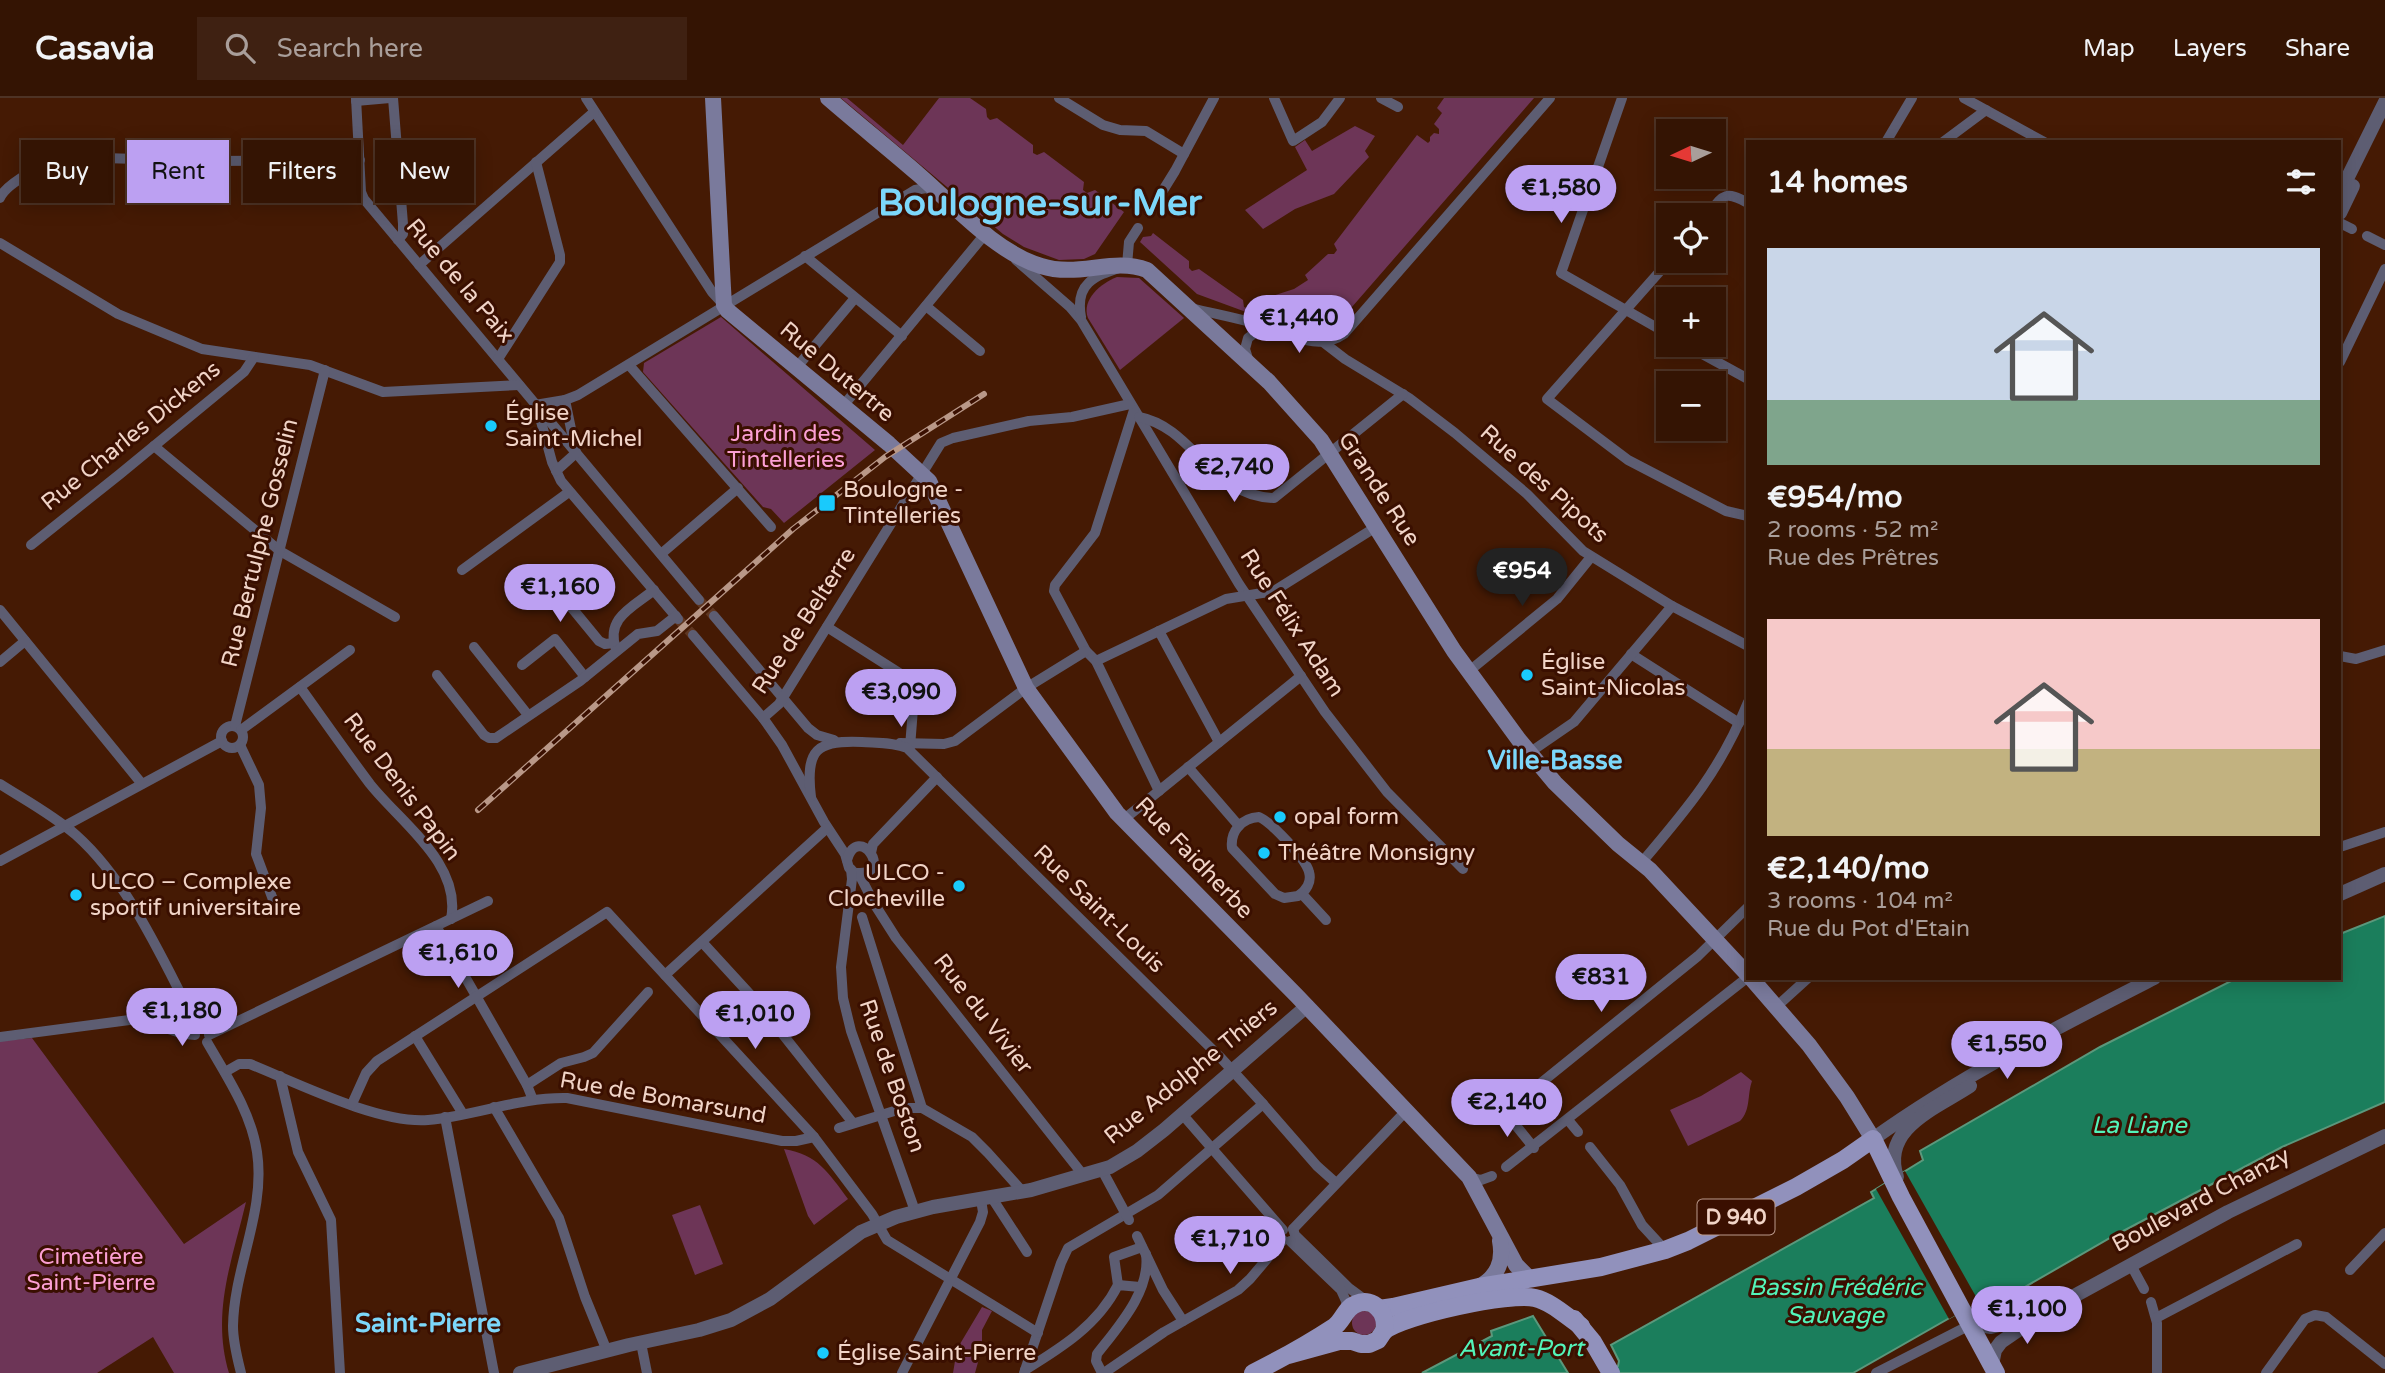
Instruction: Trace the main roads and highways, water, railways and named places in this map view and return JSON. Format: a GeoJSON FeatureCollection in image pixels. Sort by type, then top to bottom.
{"type":"FeatureCollection","features":[{"type":"Feature","properties":{"kind":"main road","name":"Rue Dutertre"},"geometry":{"type":"LineString","coordinates":[[713,98],[724,305],[733,316],[917,469]]}},
{"type":"Feature","properties":{"kind":"main road","name":"Grande Rue"},"geometry":{"type":"LineString","coordinates":[[828,98],[1008,250],[1035,264],[1064,271],[1127,265],[1153,273],[1249,362],[1294,407],[1329,453],[1468,672],[1529,752],[1559,788],[1618,844],[1642,862],[1746,974]]}},
{"type":"Feature","properties":{"kind":"main road","name":"Rue Faidherbe"},"geometry":{"type":"LineString","coordinates":[[917,469],[933,488],[1026,688],[1123,820],[1307,1006],[1469,1177],[1516,1265],[1530,1279]]}},
{"type":"Feature","properties":{"kind":"main road","name":"Grande Rue"},"geometry":{"type":"LineString","coordinates":[[1752,980],[1809,1045],[1873,1139]]}},
{"type":"Feature","properties":{"kind":"main road","name":"D 940"},"geometry":{"type":"LineString","coordinates":[[1374,1306],[1394,1307],[1479,1287],[1595,1268],[1665,1250],[1796,1187],[1873,1139]]}},
{"type":"Feature","properties":{"kind":"main road"},"geometry":{"type":"LineString","coordinates":[[1873,1139],[1994,1369]]}},
{"type":"Feature","properties":{"kind":"main road"},"geometry":{"type":"LineString","coordinates":[[1846,1158],[1858,1155],[1867,1157],[1892,1176]]}},
{"type":"Feature","properties":{"kind":"main road","name":"Rue Faidherbe"},"geometry":{"type":"LineString","coordinates":[[1479,1287],[1492,1278],[1499,1268],[1502,1251],[1496,1229]]}},
{"type":"Feature","properties":{"kind":"main road"},"geometry":{"type":"LineString","coordinates":[[1558,1304],[1553,1294],[1558,1283],[1595,1268]]}},
{"type":"Feature","properties":{"kind":"main road"},"geometry":{"type":"LineString","coordinates":[[1530,1279],[1581,1326],[1611,1373]]}},
{"type":"Feature","properties":{"kind":"main road"},"geometry":{"type":"LineString","coordinates":[[1384,1331],[1396,1323],[1422,1315],[1522,1297],[1544,1302],[1581,1326]]}},
{"type":"Feature","properties":{"kind":"main road"},"geometry":{"type":"LineString","coordinates":[[1253,1373],[1335,1326],[1345,1314],[1358,1303],[1374,1306],[1385,1320],[1384,1331],[1380,1338],[1361,1345],[1345,1332],[1345,1314]]}},
{"type":"Feature","properties":{"kind":"main road"},"geometry":{"type":"LineString","coordinates":[[1288,1355],[1326,1343],[1352,1340]]}},
{"type":"Feature","properties":{"kind":"water","name":"La Liane"},"geometry":{"type":"Polygon","coordinates":[[[2385,916],[2385,1102],[2282,1147],[2110,1238],[2004,1299],[1997,1291],[1853,1373],[1607,1373],[1618,1366],[1619,1361],[1611,1345],[1874,1198],[1871,1192],[1923,1160],[1920,1151],[2100,1047],[2233,980],[2341,980],[2341,934],[2385,916]]]}},
{"type":"Feature","properties":{"kind":"water","name":"Avant-Port"},"geometry":{"type":"Polygon","coordinates":[[[1533,1316],[1568,1373],[1422,1373],[1492,1336],[1491,1331],[1533,1316]]]}},
{"type":"Feature","properties":{"kind":"tunnel"},"geometry":{"type":"LineString","coordinates":[[699,600],[714,616]]}},
{"type":"Feature","properties":{"kind":"tunnel"},"geometry":{"type":"LineString","coordinates":[[678,619],[693,635]]}},
{"type":"Feature","properties":{"kind":"railway"},"geometry":{"type":"LineString","coordinates":[[478,810],[793,529],[885,457],[984,394]]}},
{"type":"Feature","properties":{"kind":"place","name":"Église Saint-Michel"},"geometry":{"type":"Point","coordinates":[491,426]}},
{"type":"Feature","properties":{"kind":"place","name":"Boulogne - Tintelleries"},"geometry":{"type":"Point","coordinates":[827,503]}},
{"type":"Feature","properties":{"kind":"place","name":"Église Saint-Nicolas"},"geometry":{"type":"Point","coordinates":[1527,675]}},
{"type":"Feature","properties":{"kind":"place","name":"opal form"},"geometry":{"type":"Point","coordinates":[1280,817]}},
{"type":"Feature","properties":{"kind":"place","name":"Théâtre Monsigny"},"geometry":{"type":"Point","coordinates":[1264,853]}},
{"type":"Feature","properties":{"kind":"place","name":"ULCO - Clocheville"},"geometry":{"type":"Point","coordinates":[959,886]}},
{"type":"Feature","properties":{"kind":"place","name":"ULCO – Complexe sportif universitaire"},"geometry":{"type":"Point","coordinates":[76,895]}},
{"type":"Feature","properties":{"kind":"place","name":"Église Saint-Pierre"},"geometry":{"type":"Point","coordinates":[823,1353]}},
{"type":"Feature","properties":{"kind":"district","name":"Boulogne-sur-Mer"},"geometry":{"type":"Point","coordinates":[1040,203]}},
{"type":"Feature","properties":{"kind":"district","name":"Ville-Basse"},"geometry":{"type":"Point","coordinates":[1555,760]}},
{"type":"Feature","properties":{"kind":"district","name":"Saint-Pierre"},"geometry":{"type":"Point","coordinates":[428,1323]}},
{"type":"Feature","properties":{"kind":"park label","name":"Jardin des Tintelleries"},"geometry":{"type":"Point","coordinates":[786,447]}},
{"type":"Feature","properties":{"kind":"park label","name":"Cimetière Saint-Pierre"},"geometry":{"type":"Point","coordinates":[91,1270]}},
{"type":"Feature","properties":{"kind":"water label","name":"Bassin Frédéric Sauvage"},"geometry":{"type":"Point","coordinates":[1835,1301]}}]}
